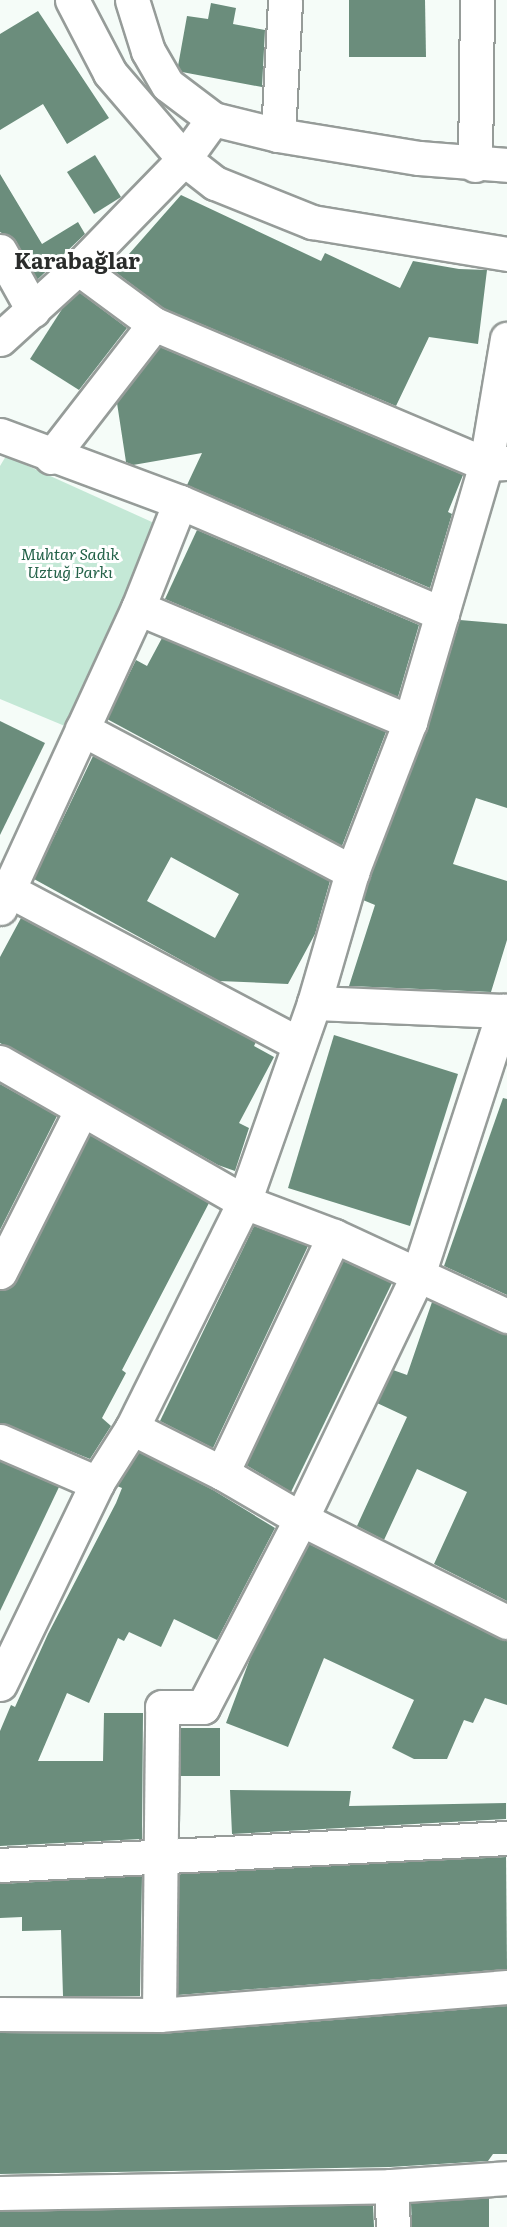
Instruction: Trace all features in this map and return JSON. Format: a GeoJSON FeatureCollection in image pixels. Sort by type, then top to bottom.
{"type":"FeatureCollection","features":[{"type":"Feature","properties":{"kind":"street"},"geometry":{"type":"LineString","coordinates":[[72,0],[110,73],[184,159],[215,183],[312,222],[507,254]]}},
{"type":"Feature","properties":{"kind":"street"},"geometry":{"type":"LineString","coordinates":[[132,0],[148,51],[168,85],[213,119],[278,135],[491,165],[477,0]]}},
{"type":"Feature","properties":{"kind":"street"},"geometry":{"type":"LineString","coordinates":[[278,135],[285,0]]}},
{"type":"Feature","properties":{"kind":"street"},"geometry":{"type":"LineString","coordinates":[[0,339],[78,268],[184,159],[213,119]]}},
{"type":"Feature","properties":{"kind":"street"},"geometry":{"type":"LineString","coordinates":[[0,251],[33,310]]}},
{"type":"Feature","properties":{"kind":"street"},"geometry":{"type":"LineString","coordinates":[[78,268],[154,324],[496,464]]}},
{"type":"Feature","properties":{"kind":"street"},"geometry":{"type":"LineString","coordinates":[[51,457],[154,324]]}},
{"type":"Feature","properties":{"kind":"street"},"geometry":{"type":"LineString","coordinates":[[0,1684],[97,1483],[132,1428],[244,1202],[297,1043],[314,1003],[352,872],[410,722],[442,615],[496,464],[507,339]]}},
{"type":"Feature","properties":{"kind":"street"},"geometry":{"type":"LineString","coordinates":[[1,439],[180,502],[442,615]]}},
{"type":"Feature","properties":{"kind":"street"},"geometry":{"type":"LineString","coordinates":[[180,502],[138,608],[5,899],[297,1043]]}},
{"type":"Feature","properties":{"kind":"street"},"geometry":{"type":"LineString","coordinates":[[138,608],[410,722]]}},
{"type":"Feature","properties":{"kind":"street"},"geometry":{"type":"LineString","coordinates":[[82,729],[352,872]]}},
{"type":"Feature","properties":{"kind":"street"},"geometry":{"type":"LineString","coordinates":[[159,2014],[162,1707],[203,1707],[301,1520],[418,1275],[506,1011],[314,1003]]}},
{"type":"Feature","properties":{"kind":"street"},"geometry":{"type":"LineString","coordinates":[[0,1062],[81,1111],[244,1202],[334,1236],[507,1316]]}},
{"type":"Feature","properties":{"kind":"street"},"geometry":{"type":"LineString","coordinates":[[0,1272],[81,1111]]}},
{"type":"Feature","properties":{"kind":"street"},"geometry":{"type":"LineString","coordinates":[[222,1473],[334,1236]]}},
{"type":"Feature","properties":{"kind":"street"},"geometry":{"type":"LineString","coordinates":[[132,1428],[222,1473],[301,1520],[507,1622]]}},
{"type":"Feature","properties":{"kind":"street"},"geometry":{"type":"LineString","coordinates":[[0,1441],[97,1483]]}},
{"type":"Feature","properties":{"kind":"street"},"geometry":{"type":"LineString","coordinates":[[0,1865],[160,1854],[507,1838]]}},
{"type":"Feature","properties":{"kind":"street"},"geometry":{"type":"LineString","coordinates":[[0,2014],[159,2014],[507,1988]]}},
{"type":"Feature","properties":{"kind":"street"},"geometry":{"type":"LineString","coordinates":[[0,2193],[391,2186],[507,2178]]}},
{"type":"Feature","properties":{"kind":"street"},"geometry":{"type":"LineString","coordinates":[[391,2186],[393,2227]]}},
{"type":"Feature","properties":{"kind":"green space","name":"Muhtar Sadık Uztuğ Parkı"},"geometry":{"type":"Polygon","coordinates":[[[6,456],[163,527],[72,729],[0,699],[0,466],[6,456]]]}},
{"type":"Feature","properties":{"kind":"building"},"geometry":{"type":"Polygon","coordinates":[[[349,0],[425,0],[426,57],[349,57],[349,0]]]}},
{"type":"Feature","properties":{"kind":"building"},"geometry":{"type":"Polygon","coordinates":[[[211,3],[236,8],[233,24],[265,30],[262,87],[182,72],[178,66],[187,16],[208,19],[211,3]]]}},
{"type":"Feature","properties":{"kind":"building"},"geometry":{"type":"Polygon","coordinates":[[[38,11],[109,118],[67,144],[43,104],[0,130],[0,34],[38,11]]]}},
{"type":"Feature","properties":{"kind":"building"},"geometry":{"type":"Polygon","coordinates":[[[95,155],[121,197],[94,214],[67,172],[95,155]]]}},
{"type":"Feature","properties":{"kind":"building"},"geometry":{"type":"Polygon","coordinates":[[[0,174],[42,244],[78,222],[85,234],[37,280],[16,241],[0,232],[0,174]]]}},
{"type":"Feature","properties":{"kind":"building"},"geometry":{"type":"Polygon","coordinates":[[[181,195],[321,261],[325,253],[400,288],[413,261],[459,269],[487,270],[478,344],[429,337],[396,406],[163,308],[114,271],[181,195]]]}},
{"type":"Feature","properties":{"kind":"building"},"geometry":{"type":"Polygon","coordinates":[[[79,292],[127,328],[79,390],[30,359],[64,306],[79,292]]]}},
{"type":"Feature","properties":{"kind":"building"},"geometry":{"type":"Polygon","coordinates":[[[160,347],[463,475],[448,512],[452,514],[430,588],[187,485],[202,453],[133,465],[126,462],[117,403],[160,347]]]}},
{"type":"Feature","properties":{"kind":"building"},"geometry":{"type":"Polygon","coordinates":[[[197,530],[419,625],[398,697],[165,599],[197,530]]]}},
{"type":"Feature","properties":{"kind":"building"},"geometry":{"type":"Polygon","coordinates":[[[460,620],[507,624],[507,808],[476,798],[453,864],[507,881],[507,940],[491,992],[349,986],[375,905],[363,900],[427,729],[460,620]]]}},
{"type":"Feature","properties":{"kind":"building"},"geometry":{"type":"Polygon","coordinates":[[[162,638],[386,732],[342,846],[107,719],[136,660],[147,666],[162,638]]]}},
{"type":"Feature","properties":{"kind":"building"},"geometry":{"type":"Polygon","coordinates":[[[0,721],[45,743],[0,835],[0,721]]]}},
{"type":"Feature","properties":{"kind":"building"},"geometry":{"type":"Polygon","coordinates":[[[93,756],[330,881],[315,934],[288,984],[219,981],[34,879],[93,756]],[[171,857],[147,901],[215,938],[239,894],[171,857]]]}},
{"type":"Feature","properties":{"kind":"building"},"geometry":{"type":"Polygon","coordinates":[[[21,918],[256,1042],[254,1046],[274,1057],[239,1123],[249,1128],[235,1171],[218,1165],[0,1043],[0,957],[21,918]]]}},
{"type":"Feature","properties":{"kind":"building"},"geometry":{"type":"Polygon","coordinates":[[[334,1035],[458,1074],[410,1226],[288,1188],[334,1035]]]}},
{"type":"Feature","properties":{"kind":"building"},"geometry":{"type":"Polygon","coordinates":[[[0,1084],[57,1116],[0,1230],[0,1084]]]}},
{"type":"Feature","properties":{"kind":"building"},"geometry":{"type":"Polygon","coordinates":[[[503,1098],[507,1099],[507,1295],[444,1266],[503,1098]]]}},
{"type":"Feature","properties":{"kind":"building"},"geometry":{"type":"Polygon","coordinates":[[[90,1135],[209,1203],[122,1370],[126,1373],[102,1418],[111,1426],[90,1459],[0,1423],[0,1291],[17,1280],[90,1135]]]}},
{"type":"Feature","properties":{"kind":"building"},"geometry":{"type":"Polygon","coordinates":[[[254,1226],[308,1246],[213,1448],[160,1421],[254,1226]]]}},
{"type":"Feature","properties":{"kind":"building"},"geometry":{"type":"Polygon","coordinates":[[[343,1261],[392,1283],[291,1492],[246,1465],[343,1261]]]}},
{"type":"Feature","properties":{"kind":"building"},"geometry":{"type":"Polygon","coordinates":[[[432,1302],[507,1334],[507,1601],[434,1564],[467,1492],[417,1469],[384,1540],[357,1526],[407,1417],[377,1403],[393,1370],[407,1375],[432,1302]]]}},
{"type":"Feature","properties":{"kind":"building"},"geometry":{"type":"Polygon","coordinates":[[[139,1452],[213,1490],[275,1528],[217,1640],[174,1619],[161,1647],[129,1632],[124,1641],[118,1638],[89,1703],[67,1693],[38,1761],[103,1761],[104,1713],[143,1713],[142,1839],[0,1846],[0,1731],[11,1705],[15,1707],[48,1634],[116,1503],[122,1488],[117,1486],[139,1452]]]}},
{"type":"Feature","properties":{"kind":"building"},"geometry":{"type":"Polygon","coordinates":[[[0,1461],[59,1487],[0,1611],[0,1461]]]}},
{"type":"Feature","properties":{"kind":"building"},"geometry":{"type":"Polygon","coordinates":[[[309,1544],[507,1641],[507,1705],[485,1698],[473,1723],[464,1720],[447,1759],[414,1759],[392,1748],[414,1700],[324,1658],[288,1747],[226,1723],[251,1656],[309,1544]]]}},
{"type":"Feature","properties":{"kind":"building"},"geometry":{"type":"Polygon","coordinates":[[[181,1728],[220,1728],[220,1776],[180,1776],[181,1728]]]}},
{"type":"Feature","properties":{"kind":"building"},"geometry":{"type":"Polygon","coordinates":[[[230,1790],[351,1791],[349,1806],[506,1803],[506,1819],[232,1834],[230,1790]]]}},
{"type":"Feature","properties":{"kind":"building"},"geometry":{"type":"Polygon","coordinates":[[[506,1857],[507,1969],[178,1995],[179,1874],[506,1857]]]}},
{"type":"Feature","properties":{"kind":"building"},"geometry":{"type":"Polygon","coordinates":[[[142,1876],[140,1996],[63,1996],[61,1930],[22,1931],[22,1917],[0,1918],[0,1884],[142,1876]]]}},
{"type":"Feature","properties":{"kind":"building"},"geometry":{"type":"Polygon","coordinates":[[[507,2006],[507,2154],[493,2154],[488,2161],[390,2167],[0,2174],[0,2033],[160,2034],[507,2006]]]}},
{"type":"Feature","properties":{"kind":"building"},"geometry":{"type":"Polygon","coordinates":[[[489,2198],[489,2227],[412,2227],[411,2203],[489,2198]]]}},
{"type":"Feature","properties":{"kind":"building"},"geometry":{"type":"Polygon","coordinates":[[[373,2205],[374,2227],[0,2227],[0,2212],[373,2205]]]}},
{"type":"Feature","properties":{"kind":"district","name":"Karabağlar"},"geometry":{"type":"Point","coordinates":[77,260]}}]}
